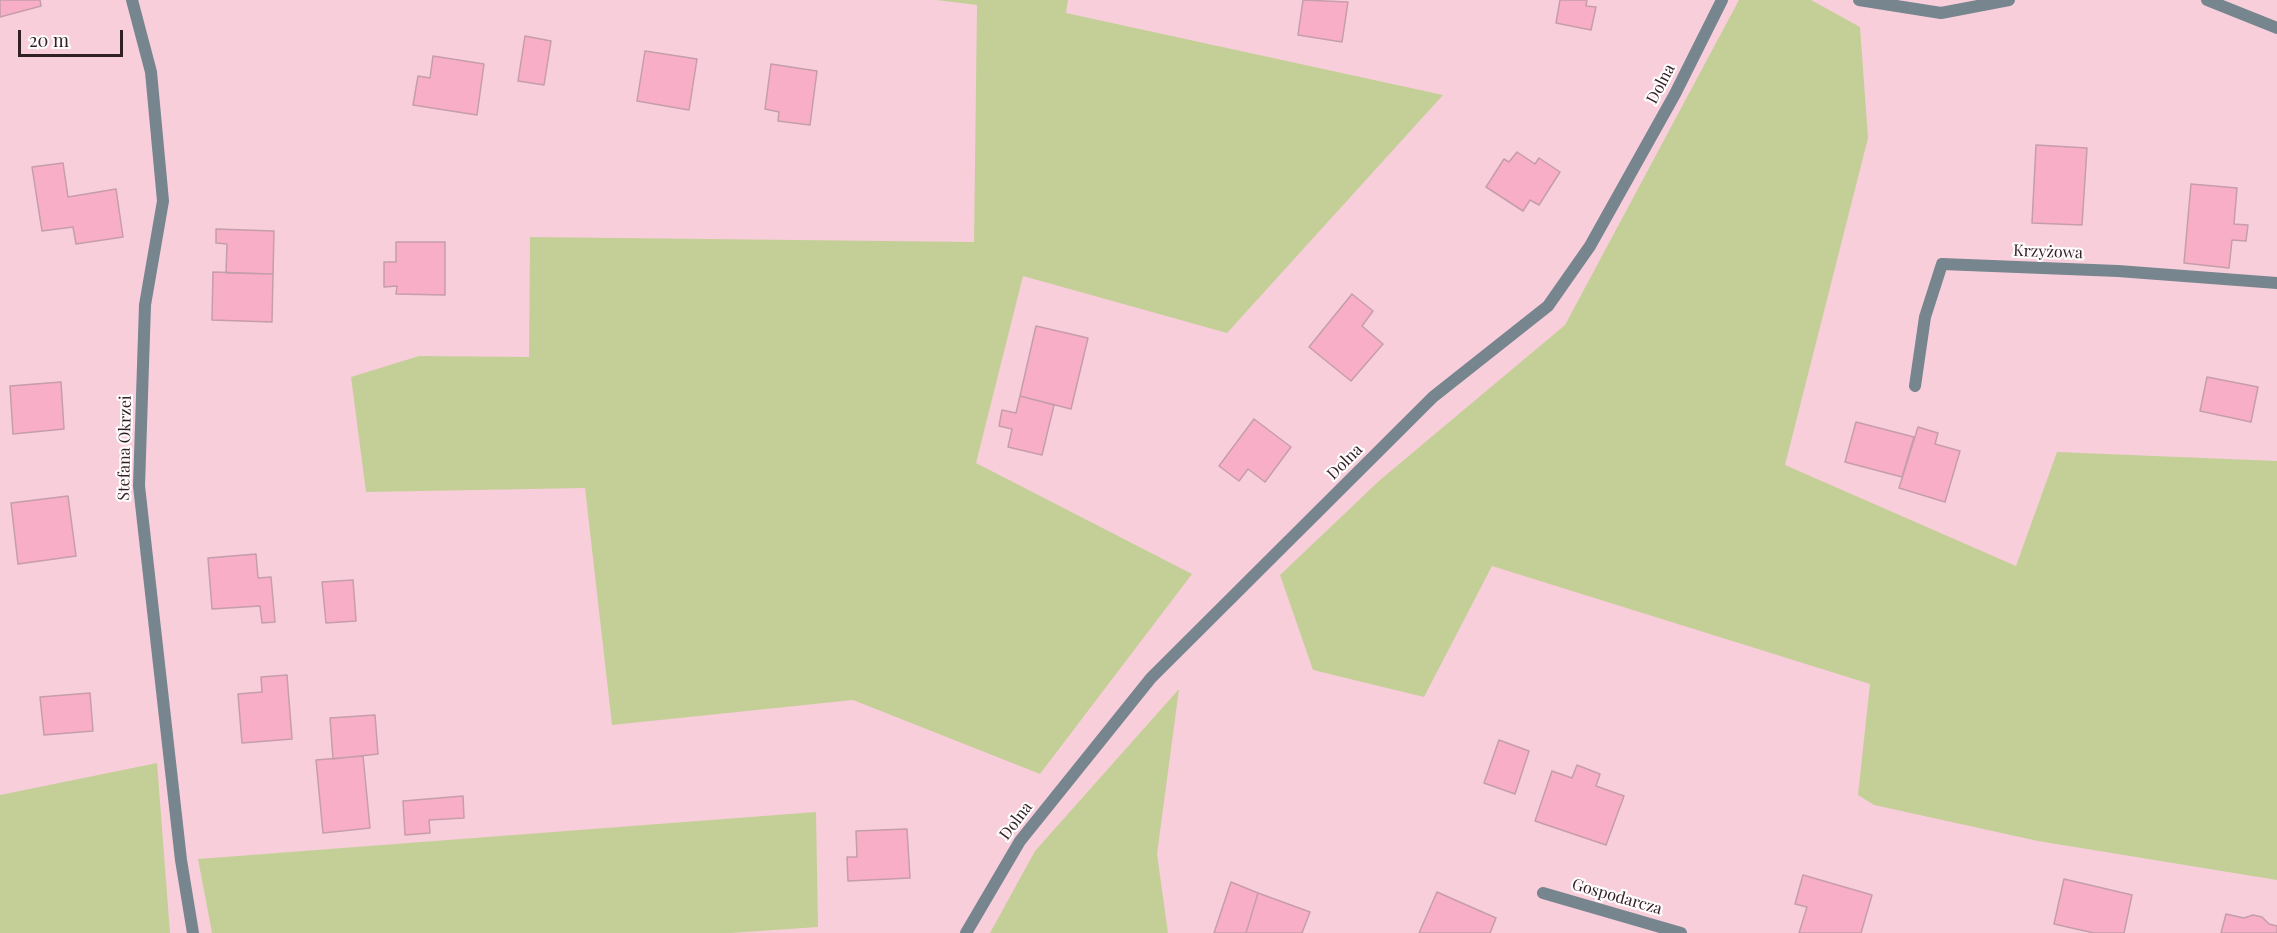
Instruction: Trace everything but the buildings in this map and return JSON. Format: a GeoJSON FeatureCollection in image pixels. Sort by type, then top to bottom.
{"type":"FeatureCollection","features":[{"type":"Feature","properties":{"kind":"street","name":"Stefana Okrzei"},"geometry":{"type":"LineString","coordinates":[[132,0],[151,72],[163,201],[145,304],[139,486],[181,860],[193,933]]}},
{"type":"Feature","properties":{"kind":"street","name":"Dolna"},"geometry":{"type":"LineString","coordinates":[[966,933],[1020,841],[1151,678],[1433,397],[1548,306],[1590,246],[1675,93],[1722,0]]}},
{"type":"Feature","properties":{"kind":"street"},"geometry":{"type":"LineString","coordinates":[[1859,0],[1941,13],[2010,0]]}},
{"type":"Feature","properties":{"kind":"street"},"geometry":{"type":"LineString","coordinates":[[2207,0],[2277,28]]}},
{"type":"Feature","properties":{"kind":"street","name":"Krzyżowa"},"geometry":{"type":"LineString","coordinates":[[1915,386],[1925,317],[1942,264],[2118,272],[2277,284]]}},
{"type":"Feature","properties":{"kind":"street","name":"Gospodarcza"},"geometry":{"type":"LineString","coordinates":[[1543,893],[1681,933]]}},
{"type":"Feature","properties":{"kind":"green space"},"geometry":{"type":"Polygon","coordinates":[[[936,0],[1068,0],[1066,13],[1443,95],[1227,333],[1023,276],[976,463],[1192,574],[1040,774],[853,700],[612,725],[585,488],[366,492],[351,377],[419,356],[529,357],[530,237],[974,242],[977,5],[936,0]]]}},
{"type":"Feature","properties":{"kind":"green space"},"geometry":{"type":"Polygon","coordinates":[[[1739,0],[1811,0],[1860,27],[1868,138],[1785,465],[2016,566],[2057,452],[2277,461],[2277,880],[2038,841],[1874,805],[1858,795],[1870,684],[1492,566],[1424,697],[1313,670],[1280,575],[1380,480],[1565,325],[1739,0]]]}},
{"type":"Feature","properties":{"kind":"green space"},"geometry":{"type":"Polygon","coordinates":[[[1179,689],[1157,854],[1168,933],[990,933],[1035,851],[1179,689]]]}},
{"type":"Feature","properties":{"kind":"green space"},"geometry":{"type":"Polygon","coordinates":[[[157,763],[170,933],[0,933],[0,795],[157,763]]]}},
{"type":"Feature","properties":{"kind":"green space"},"geometry":{"type":"Polygon","coordinates":[[[816,812],[818,927],[731,933],[212,933],[198,859],[816,812]]]}}]}
